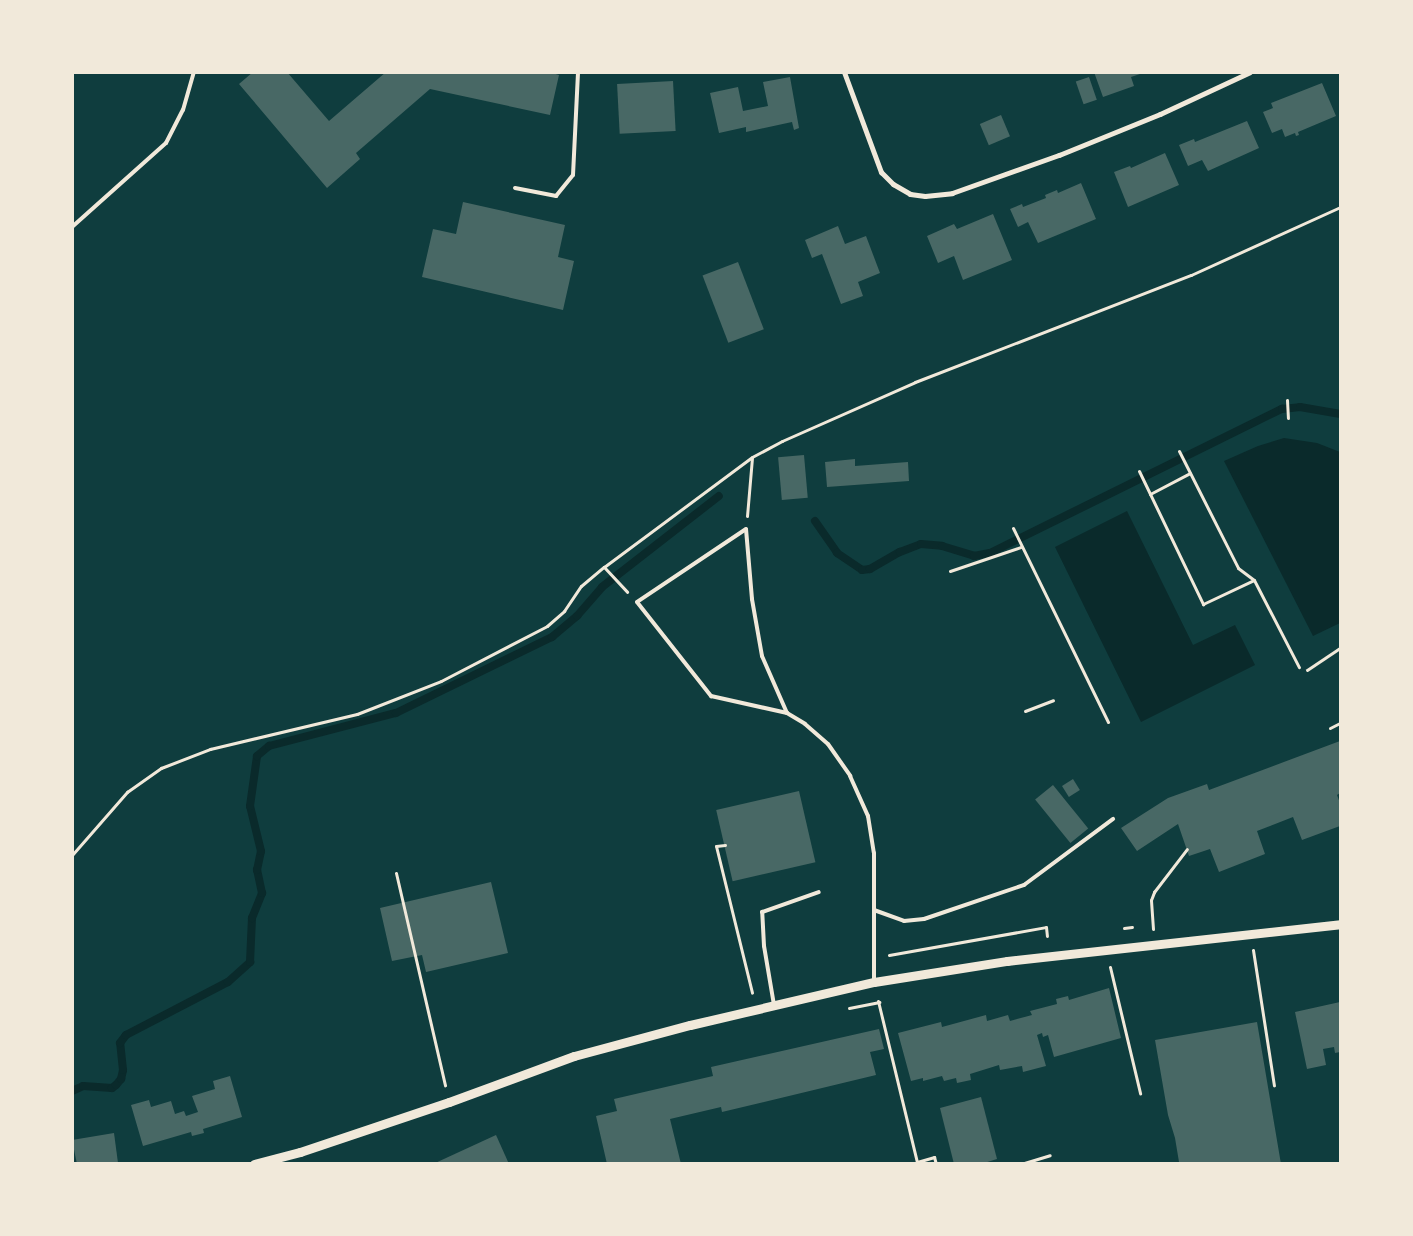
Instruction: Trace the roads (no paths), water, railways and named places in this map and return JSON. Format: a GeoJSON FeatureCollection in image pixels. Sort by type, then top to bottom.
{"type":"FeatureCollection","features":[{"type":"Feature","properties":{"kind":"street"},"geometry":{"type":"LineString","coordinates":[[844,72],[880,172],[893,184],[910,194],[925,196],[952,193],[1050,158],[1160,114],[1250,72]]}},
{"type":"Feature","properties":{"kind":"street"},"geometry":{"type":"LineString","coordinates":[[254,1164],[300,1152],[449,1102],[574,1056],[756,1009],[874,982],[950,969],[1340,924]]}},
{"type":"Feature","properties":{"kind":"lane"},"geometry":{"type":"LineString","coordinates":[[72,227],[166,143],[183,110],[194,72]]}},
{"type":"Feature","properties":{"kind":"lane"},"geometry":{"type":"LineString","coordinates":[[515,188],[556,196],[573,176],[578,72]]}},
{"type":"Feature","properties":{"kind":"lane"},"geometry":{"type":"LineString","coordinates":[[787,713],[762,656],[752,600],[746,529],[637,602],[711,696],[787,713],[805,724],[828,744],[850,776],[868,816],[874,853],[874,982]]}},
{"type":"Feature","properties":{"kind":"lane"},"geometry":{"type":"LineString","coordinates":[[874,910],[904,921],[924,919],[1024,885],[1113,819]]}},
{"type":"Feature","properties":{"kind":"lane"},"geometry":{"type":"LineString","coordinates":[[774,1005],[764,946],[762,912],[819,892]]}},
{"type":"Feature","properties":{"kind":"water"},"geometry":{"type":"Polygon","coordinates":[[[1284,438],[1317,443],[1340,452],[1340,623],[1313,636],[1224,461],[1258,446],[1284,438]]]}},
{"type":"Feature","properties":{"kind":"water"},"geometry":{"type":"Polygon","coordinates":[[[1127,511],[1193,645],[1235,625],[1255,665],[1141,722],[1055,547],[1127,511]]]}},
{"type":"Feature","properties":{"kind":"waterway"},"geometry":{"type":"LineString","coordinates":[[815,521],[837,553],[862,570],[870,569],[900,552],[921,544],[942,546],[974,556],[990,553],[1282,409],[1300,407],[1340,414]]}},
{"type":"Feature","properties":{"kind":"waterway"},"geometry":{"type":"LineString","coordinates":[[72,1091],[83,1086],[112,1088],[121,1079],[123,1070],[120,1043],[126,1035],[228,982],[250,962],[252,918],[262,893],[257,870],[261,851],[250,806],[257,756],[269,746],[396,713],[552,637],[577,616],[602,587],[719,496]]}}]}
